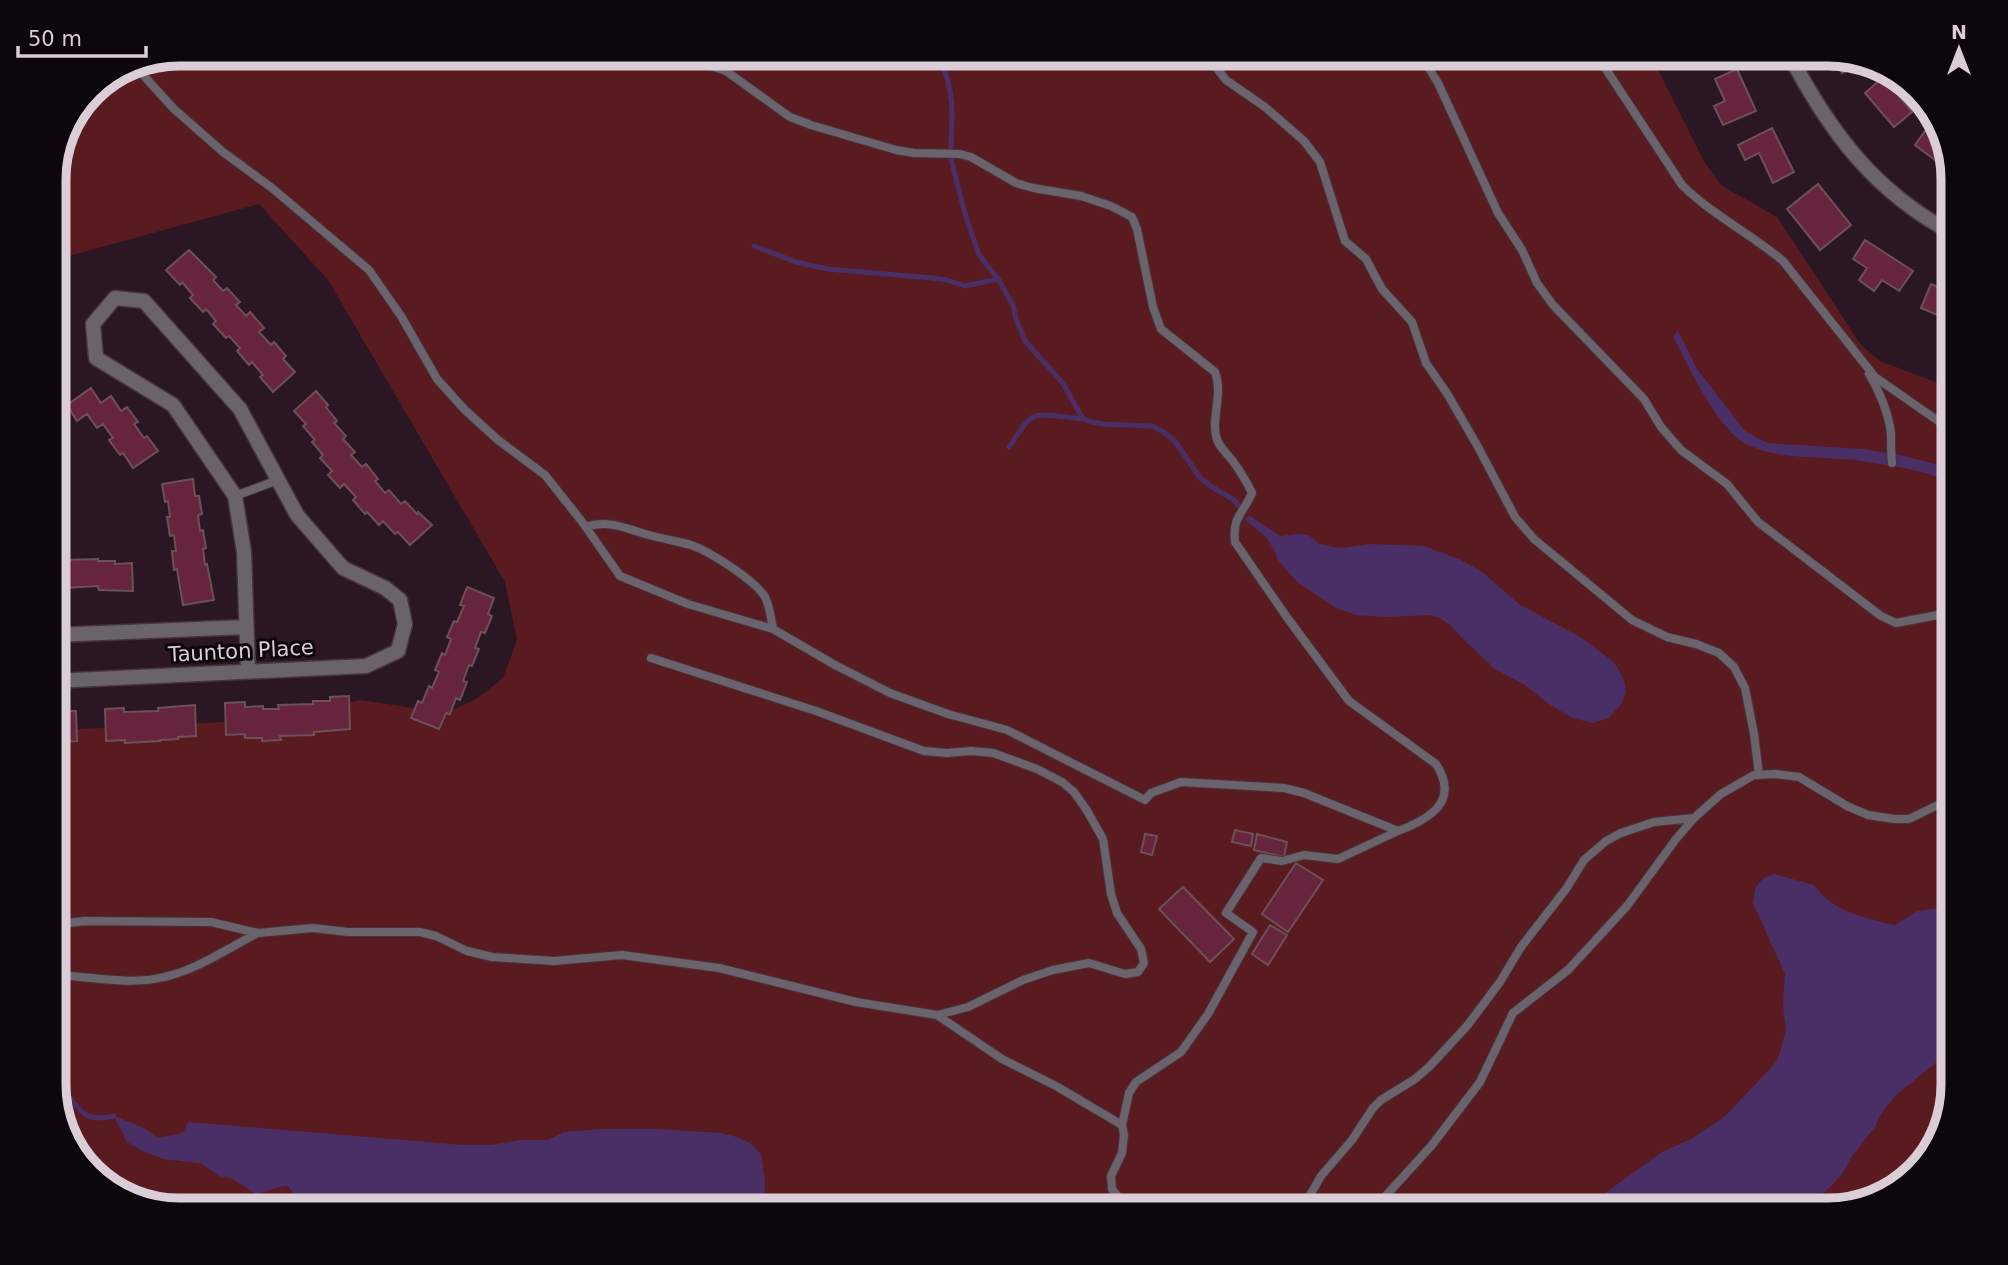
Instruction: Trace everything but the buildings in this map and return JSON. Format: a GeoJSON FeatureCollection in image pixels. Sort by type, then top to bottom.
{"type":"FeatureCollection","features":[{"type":"Feature","properties":{"kind":"street"},"geometry":{"type":"LineString","coordinates":[[1796,66],[1820,111],[1854,156],[1892,192],[1941,226]]}},
{"type":"Feature","properties":{"kind":"street"},"geometry":{"type":"LineString","coordinates":[[248,671],[244,551],[235,496],[173,405],[96,358],[93,324],[115,298],[144,301],[223,389],[240,409],[278,480]]}},
{"type":"Feature","properties":{"kind":"street","name":"Taunton Place"},"geometry":{"type":"LineString","coordinates":[[67,680],[366,666],[398,651],[405,624],[400,600],[385,587],[343,568],[297,515],[278,480]]}},
{"type":"Feature","properties":{"kind":"street","name":"Taunton Place"},"geometry":{"type":"LineString","coordinates":[[67,634],[247,627]]}},
{"type":"Feature","properties":{"kind":"lane"},"geometry":{"type":"LineString","coordinates":[[711,66],[726,71],[790,117],[811,125],[896,150],[971,157],[1016,183],[1081,196],[1111,206],[1132,217],[1142,250],[1153,307],[1161,329],[1215,372],[1218,380],[1215,424],[1218,442],[1252,492],[1246,508],[1237,517],[1233,528],[1235,542],[1349,701],[1436,764],[1442,773],[1445,791],[1437,809],[1421,822],[1338,859],[1304,855],[1282,861],[1261,858],[1226,913],[1253,932],[1208,1014],[1181,1052],[1136,1082],[1129,1093],[1122,1125],[1122,1153],[1111,1176],[1112,1189],[1119,1198]]}},
{"type":"Feature","properties":{"kind":"lane"},"geometry":{"type":"LineString","coordinates":[[1215,66],[1226,80],[1275,115],[1304,141],[1320,162],[1345,241],[1366,260],[1382,289],[1412,322],[1426,363],[1448,395],[1515,517],[1534,539],[1632,620],[1667,637],[1718,653],[1734,667],[1745,688],[1755,734],[1759,775]]}},
{"type":"Feature","properties":{"kind":"lane"},"geometry":{"type":"LineString","coordinates":[[1428,66],[1498,213],[1522,250],[1537,283],[1553,305],[1644,399],[1661,427],[1681,450],[1727,484],[1758,522],[1881,616],[1896,623],[1941,614]]}},
{"type":"Feature","properties":{"kind":"lane"},"geometry":{"type":"LineString","coordinates":[[1603,66],[1682,185],[1718,216],[1764,245],[1783,261],[1875,377],[1941,423]]}},
{"type":"Feature","properties":{"kind":"lane"},"geometry":{"type":"LineString","coordinates":[[141,74],[184,118],[223,152],[272,188],[369,270],[401,316],[437,379],[464,409],[498,440],[545,475],[621,576],[688,604],[773,629],[890,693],[948,714],[1007,730],[1145,800],[1152,793],[1181,782],[1284,788],[1304,793],[1398,831]]}},
{"type":"Feature","properties":{"kind":"lane"},"geometry":{"type":"LineString","coordinates":[[1862,362],[1875,383],[1887,418],[1892,461]]}},
{"type":"Feature","properties":{"kind":"lane"},"geometry":{"type":"LineString","coordinates":[[235,496],[278,480]]}},
{"type":"Feature","properties":{"kind":"lane"},"geometry":{"type":"LineString","coordinates":[[586,527],[610,523],[704,551],[754,584],[765,597],[773,629]]}},
{"type":"Feature","properties":{"kind":"lane"},"geometry":{"type":"LineString","coordinates":[[67,923],[85,921],[211,922],[258,933],[313,928],[348,932],[420,932],[436,936],[467,951],[492,957],[554,961],[622,955],[649,957],[719,968],[856,1002],[937,1015],[968,1007],[1023,980],[1053,970],[1089,963],[1125,974],[1138,972],[1144,963],[1142,949],[1117,913],[1111,894],[1103,839],[1074,792],[1062,782],[993,752],[924,751],[816,710],[651,658]]}},
{"type":"Feature","properties":{"kind":"lane"},"geometry":{"type":"LineString","coordinates":[[1384,1198],[1432,1145],[1480,1082],[1513,1013],[1568,970],[1627,906],[1694,818],[1721,794],[1755,775],[1776,774],[1799,777],[1868,816],[1909,819],[1941,803]]}},
{"type":"Feature","properties":{"kind":"lane"},"geometry":{"type":"LineString","coordinates":[[1308,1198],[1321,1176],[1352,1140],[1373,1108],[1429,1067],[1467,1026],[1584,860],[1606,841],[1628,830],[1654,822],[1694,818]]}},
{"type":"Feature","properties":{"kind":"lane"},"geometry":{"type":"LineString","coordinates":[[67,976],[139,981],[163,978],[184,971],[258,933]]}},
{"type":"Feature","properties":{"kind":"lane"},"geometry":{"type":"LineString","coordinates":[[937,1015],[1002,1059],[1056,1086],[1122,1125]]}},
{"type":"Feature","properties":{"kind":"shaded area"},"geometry":{"type":"Polygon","coordinates":[[[180,66],[1656,66],[1705,163],[1722,186],[1777,217],[1861,345],[1880,361],[1941,384],[1941,1100],[1933,1129],[1926,1142],[1897,1175],[1872,1190],[1843,1198],[165,1198],[136,1190],[123,1183],[100,1165],[82,1142],[70,1115],[67,1093],[67,729],[284,718],[361,700],[446,713],[478,698],[503,678],[517,640],[505,582],[328,280],[259,204],[67,256],[67,172],[70,150],[86,117],[100,100],[136,75],[180,66]]]}},
{"type":"Feature","properties":{"kind":"shaded area"},"geometry":{"type":"Polygon","coordinates":[[[1678,331],[1697,369],[1745,431],[1767,443],[1863,449],[1900,455],[1941,466],[1941,479],[1929,474],[1855,460],[1776,454],[1747,444],[1726,427],[1709,403],[1673,336],[1678,331]]]}},
{"type":"Feature","properties":{"kind":"shaded area"},"geometry":{"type":"Polygon","coordinates":[[[1250,516],[1280,536],[1309,535],[1319,544],[1341,548],[1371,544],[1424,546],[1459,559],[1482,572],[1519,604],[1582,638],[1611,660],[1624,680],[1626,693],[1620,706],[1608,718],[1593,723],[1572,718],[1525,685],[1495,669],[1440,618],[1429,615],[1357,615],[1338,609],[1297,582],[1277,559],[1266,537],[1245,520],[1250,516]]]}},
{"type":"Feature","properties":{"kind":"shaded area"},"geometry":{"type":"Polygon","coordinates":[[[1774,874],[1814,885],[1830,902],[1840,908],[1895,925],[1918,911],[1941,908],[1941,1060],[1896,1095],[1852,1156],[1843,1173],[1818,1198],[1594,1198],[1604,1194],[1662,1152],[1691,1139],[1724,1117],[1778,1059],[1786,1030],[1783,1005],[1785,974],[1753,903],[1755,889],[1764,878],[1774,874]]]}},
{"type":"Feature","properties":{"kind":"shaded area"},"geometry":{"type":"Polygon","coordinates":[[[114,1116],[142,1127],[158,1138],[183,1133],[188,1122],[462,1145],[548,1140],[564,1132],[603,1129],[721,1133],[750,1143],[761,1154],[764,1198],[296,1198],[288,1186],[256,1194],[233,1179],[219,1176],[200,1163],[163,1159],[127,1142],[114,1116]]]}},
{"type":"Feature","properties":{"kind":"waterway"},"geometry":{"type":"LineString","coordinates":[[943,66],[951,101],[951,147]]}},
{"type":"Feature","properties":{"kind":"waterway"},"geometry":{"type":"LineString","coordinates":[[951,159],[979,255],[998,279],[1013,305],[1025,341],[1062,382],[1083,419],[1103,424],[1152,426],[1165,433],[1175,441],[1200,478],[1239,506]]}},
{"type":"Feature","properties":{"kind":"waterway"},"geometry":{"type":"LineString","coordinates":[[754,246],[796,262],[827,269],[932,278],[965,286],[998,279]]}},
{"type":"Feature","properties":{"kind":"waterway"},"geometry":{"type":"LineString","coordinates":[[1009,447],[1033,417],[1050,415],[1083,419]]}},
{"type":"Feature","properties":{"kind":"waterway"},"geometry":{"type":"LineString","coordinates":[[67,1094],[85,1114],[102,1118],[114,1116]]}}]}
